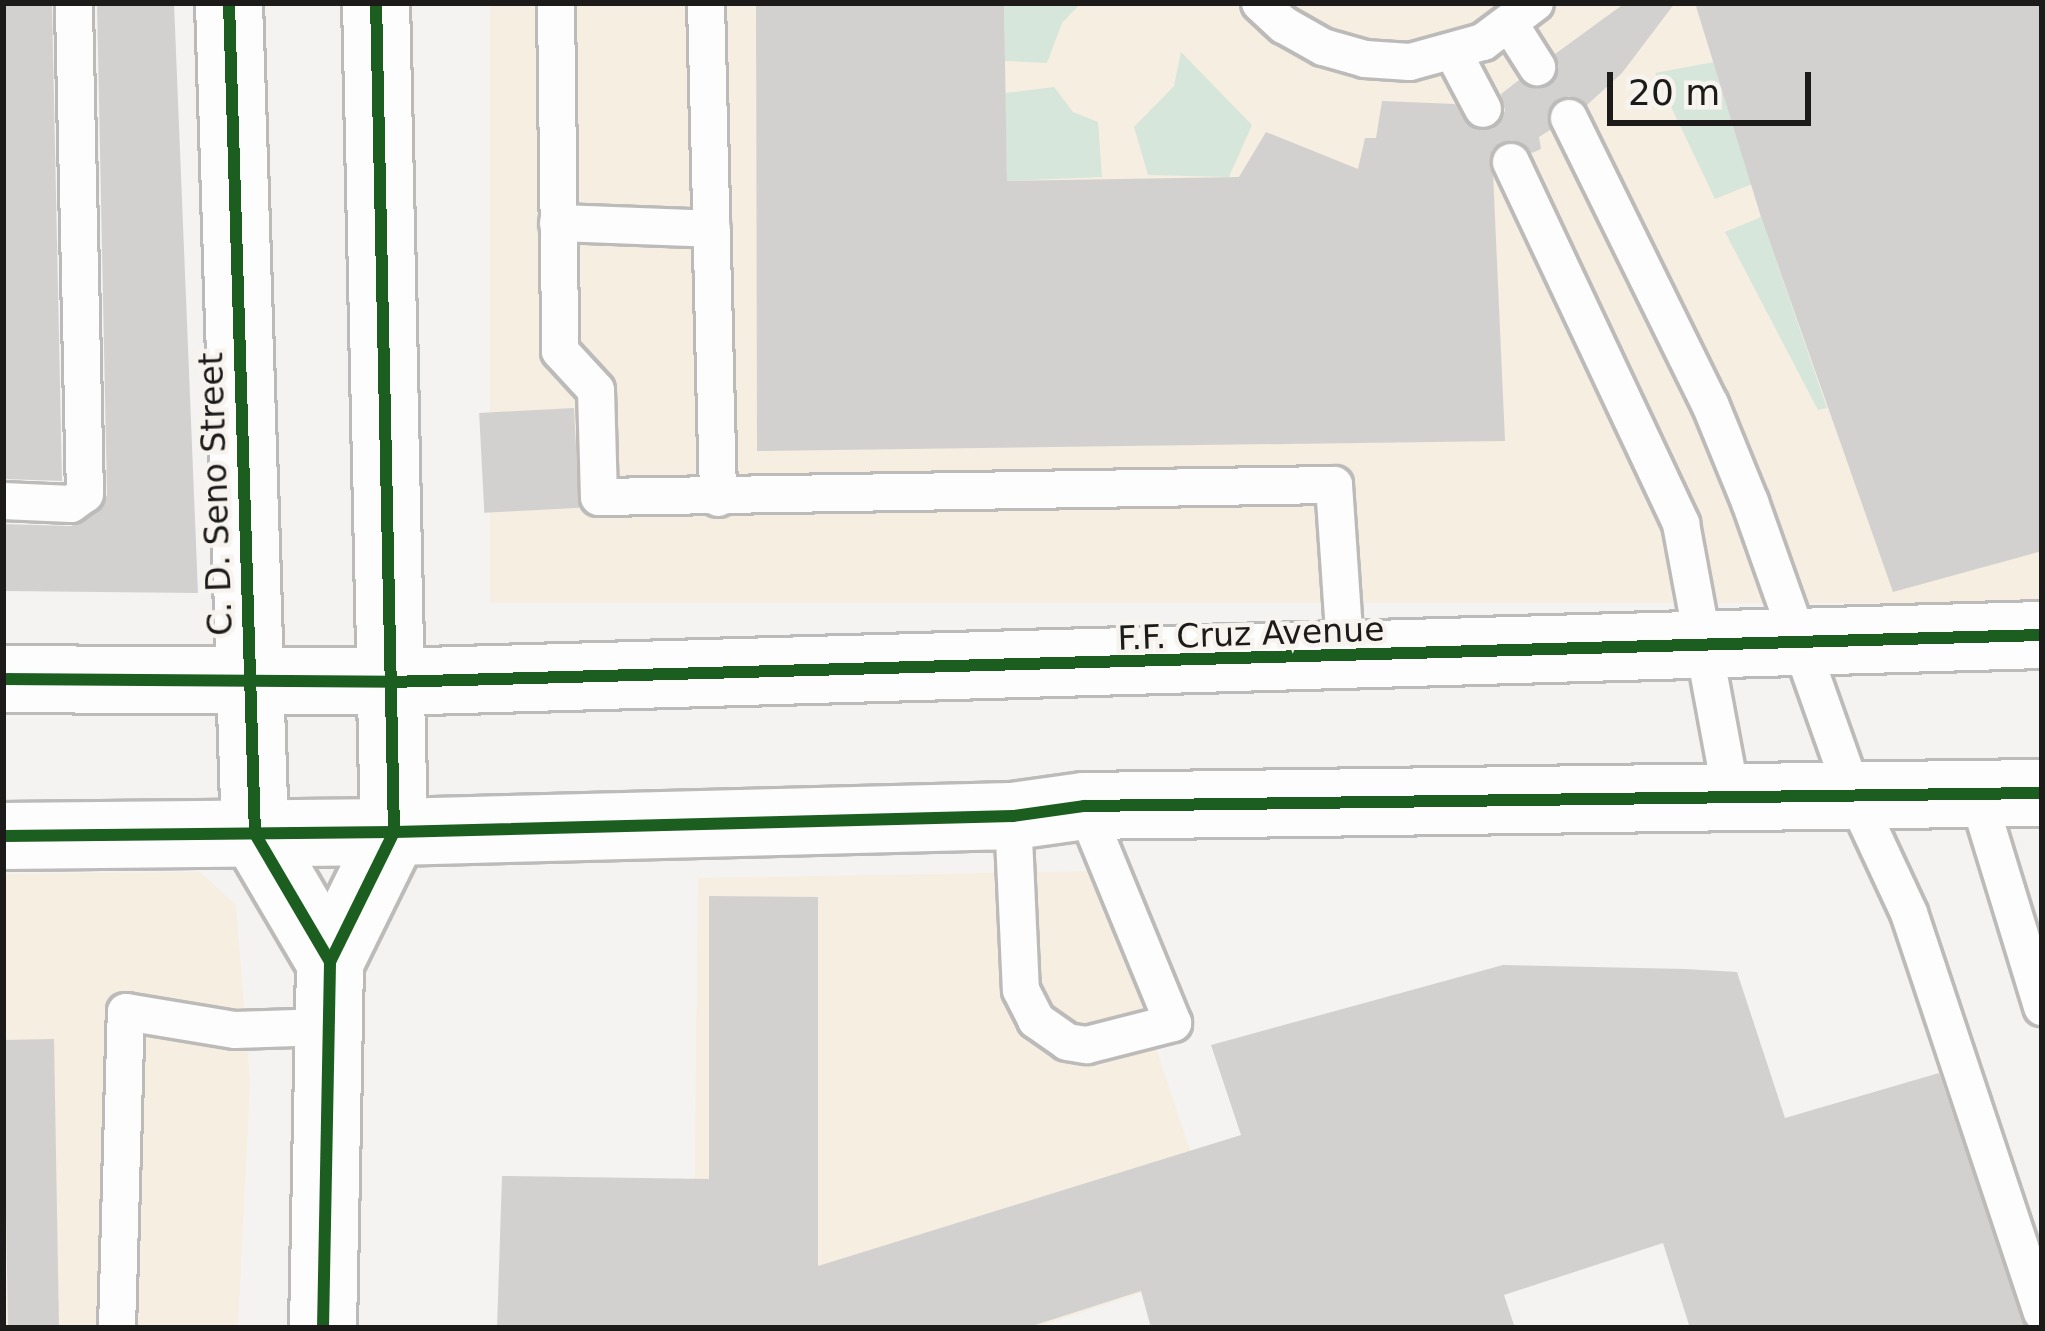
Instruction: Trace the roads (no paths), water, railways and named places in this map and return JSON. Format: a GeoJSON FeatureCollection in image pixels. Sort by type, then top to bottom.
{"type":"FeatureCollection","features":[{"type":"Feature","properties":{"kind":"street","name":"C. D. Seno Street"},"geometry":{"type":"LineString","coordinates":[[229,3],[254,834],[330,962]]}},
{"type":"Feature","properties":{"kind":"street"},"geometry":{"type":"LineString","coordinates":[[323,1328],[330,962],[394,832],[376,3]]}},
{"type":"Feature","properties":{"kind":"street","name":"F.F. Cruz Avenue"},"geometry":{"type":"LineString","coordinates":[[3,679],[390,682],[1346,659],[2042,635]]}},
{"type":"Feature","properties":{"kind":"street"},"geometry":{"type":"LineString","coordinates":[[3,836],[394,832],[1013,816],[1084,806],[2042,793]]}},
{"type":"Feature","properties":{"kind":"lane"},"geometry":{"type":"LineString","coordinates":[[3,502],[71,504],[85,494],[74,3]]}},
{"type":"Feature","properties":{"kind":"lane"},"geometry":{"type":"LineString","coordinates":[[556,3],[560,351],[596,390],[599,497],[1334,485],[1346,659]]}},
{"type":"Feature","properties":{"kind":"lane"},"geometry":{"type":"LineString","coordinates":[[706,3],[718,498]]}},
{"type":"Feature","properties":{"kind":"lane"},"geometry":{"type":"LineString","coordinates":[[1260,3],[1284,25],[1323,47],[1365,59],[1410,62],[1454,54],[1523,15],[1537,68]]}},
{"type":"Feature","properties":{"kind":"lane"},"geometry":{"type":"LineString","coordinates":[[1454,54],[1484,109]]}},
{"type":"Feature","properties":{"kind":"lane"},"geometry":{"type":"LineString","coordinates":[[1569,118],[1710,404],[1854,795],[1909,913],[2042,1312]]}},
{"type":"Feature","properties":{"kind":"lane"},"geometry":{"type":"LineString","coordinates":[[1510,162],[1681,524],[1732,799]]}},
{"type":"Feature","properties":{"kind":"lane"},"geometry":{"type":"LineString","coordinates":[[558,224],[712,229]]}},
{"type":"Feature","properties":{"kind":"lane"},"geometry":{"type":"LineString","coordinates":[[1977,794],[2042,1007]]}},
{"type":"Feature","properties":{"kind":"lane"},"geometry":{"type":"LineString","coordinates":[[1013,816],[1021,990],[1036,1020],[1067,1042],[1087,1045],[1173,1023],[1084,806]]}},
{"type":"Feature","properties":{"kind":"lane"},"geometry":{"type":"LineString","coordinates":[[117,1328],[127,1012],[235,1030],[327,1028]]}}]}
